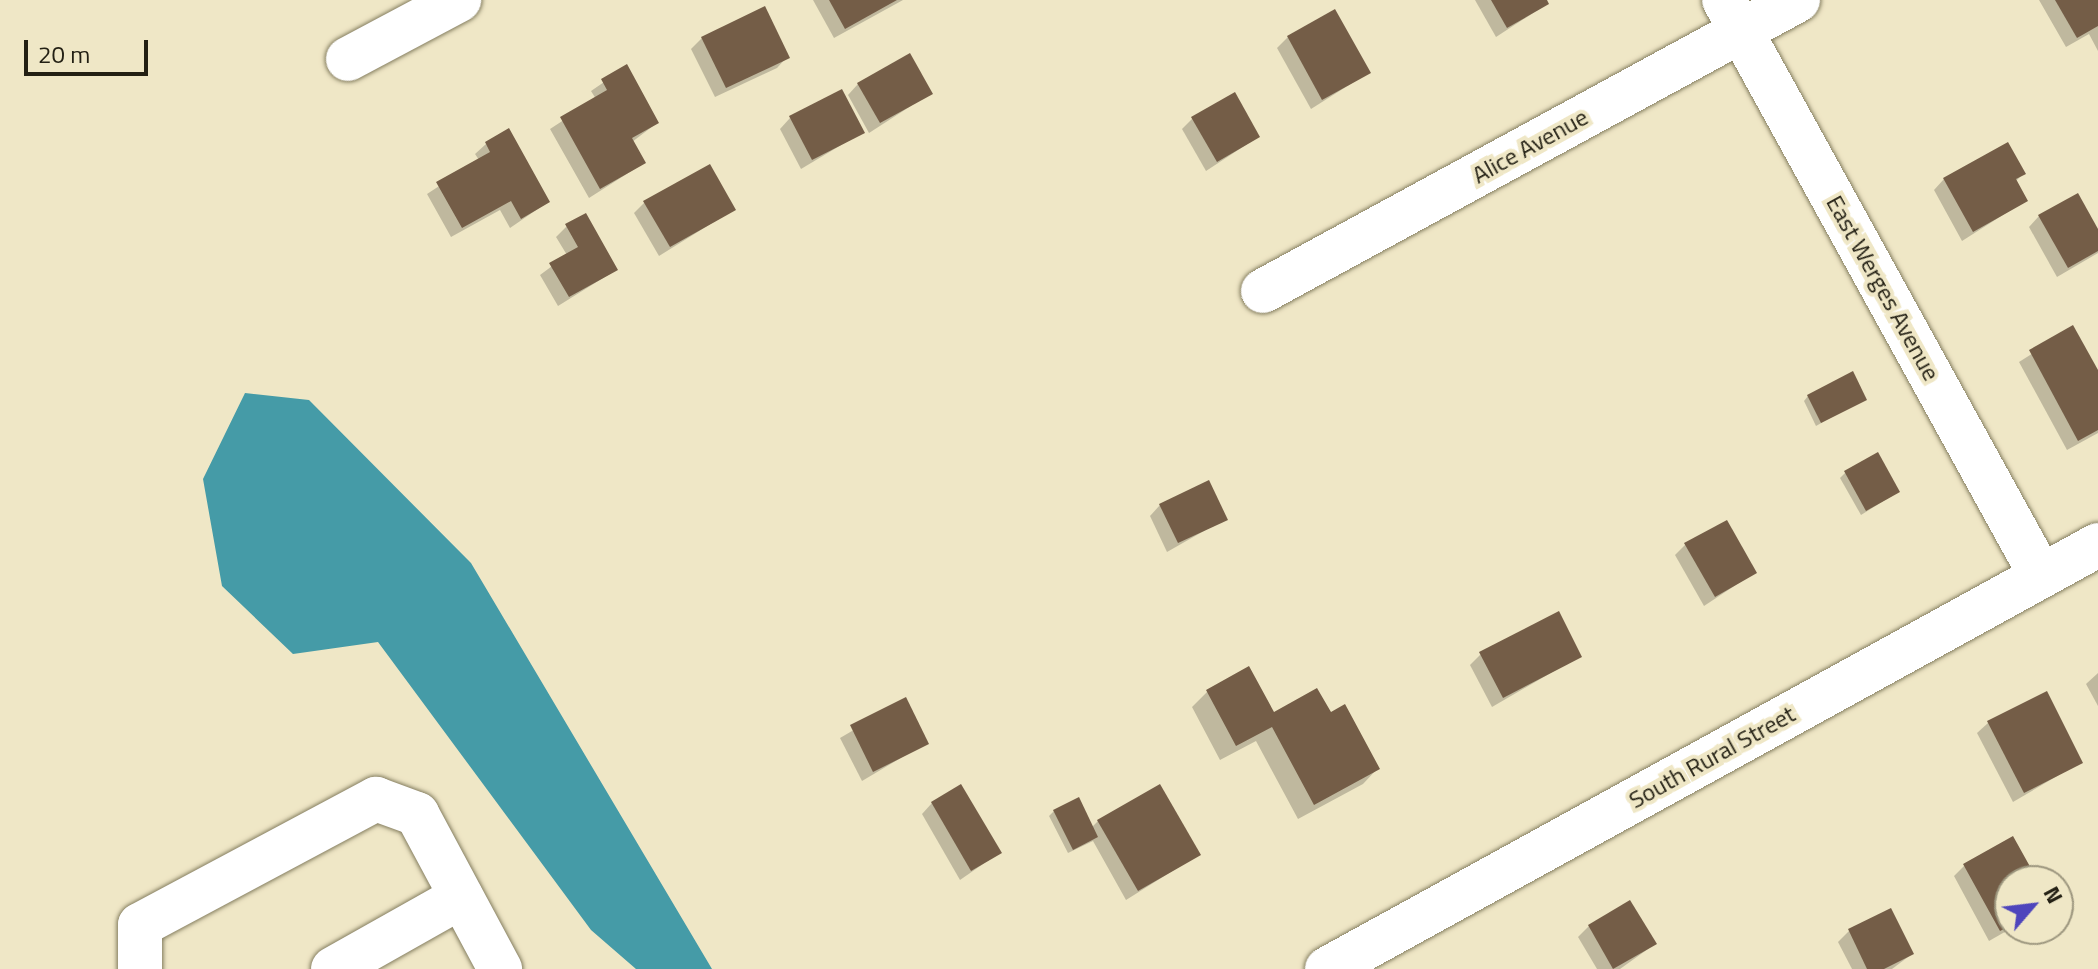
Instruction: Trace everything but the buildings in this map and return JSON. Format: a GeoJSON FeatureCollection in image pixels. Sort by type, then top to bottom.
{"type":"FeatureCollection","features":[{"type":"Feature","properties":{"kind":"street"},"geometry":{"type":"LineString","coordinates":[[348,59],[459,0]]}},
{"type":"Feature","properties":{"kind":"street","name":"Alice Avenue"},"geometry":{"type":"LineString","coordinates":[[1263,291],[1732,15],[1798,0]]}},
{"type":"Feature","properties":{"kind":"street","name":"East Werges Avenue"},"geometry":{"type":"LineString","coordinates":[[1732,15],[2041,576]]}},
{"type":"Feature","properties":{"kind":"street","name":"South Rural Street"},"geometry":{"type":"LineString","coordinates":[[1327,969],[2098,545]]}},
{"type":"Feature","properties":{"kind":"street"},"geometry":{"type":"LineString","coordinates":[[140,969],[140,925],[376,799],[417,814],[500,969]]}},
{"type":"Feature","properties":{"kind":"street"},"geometry":{"type":"LineString","coordinates":[[333,969],[461,897]]}},
{"type":"Feature","properties":{"kind":"water"},"geometry":{"type":"Polygon","coordinates":[[[245,393],[309,400],[471,563],[712,969],[636,969],[591,930],[378,642],[293,654],[222,586],[203,479],[245,393]]]}}]}
